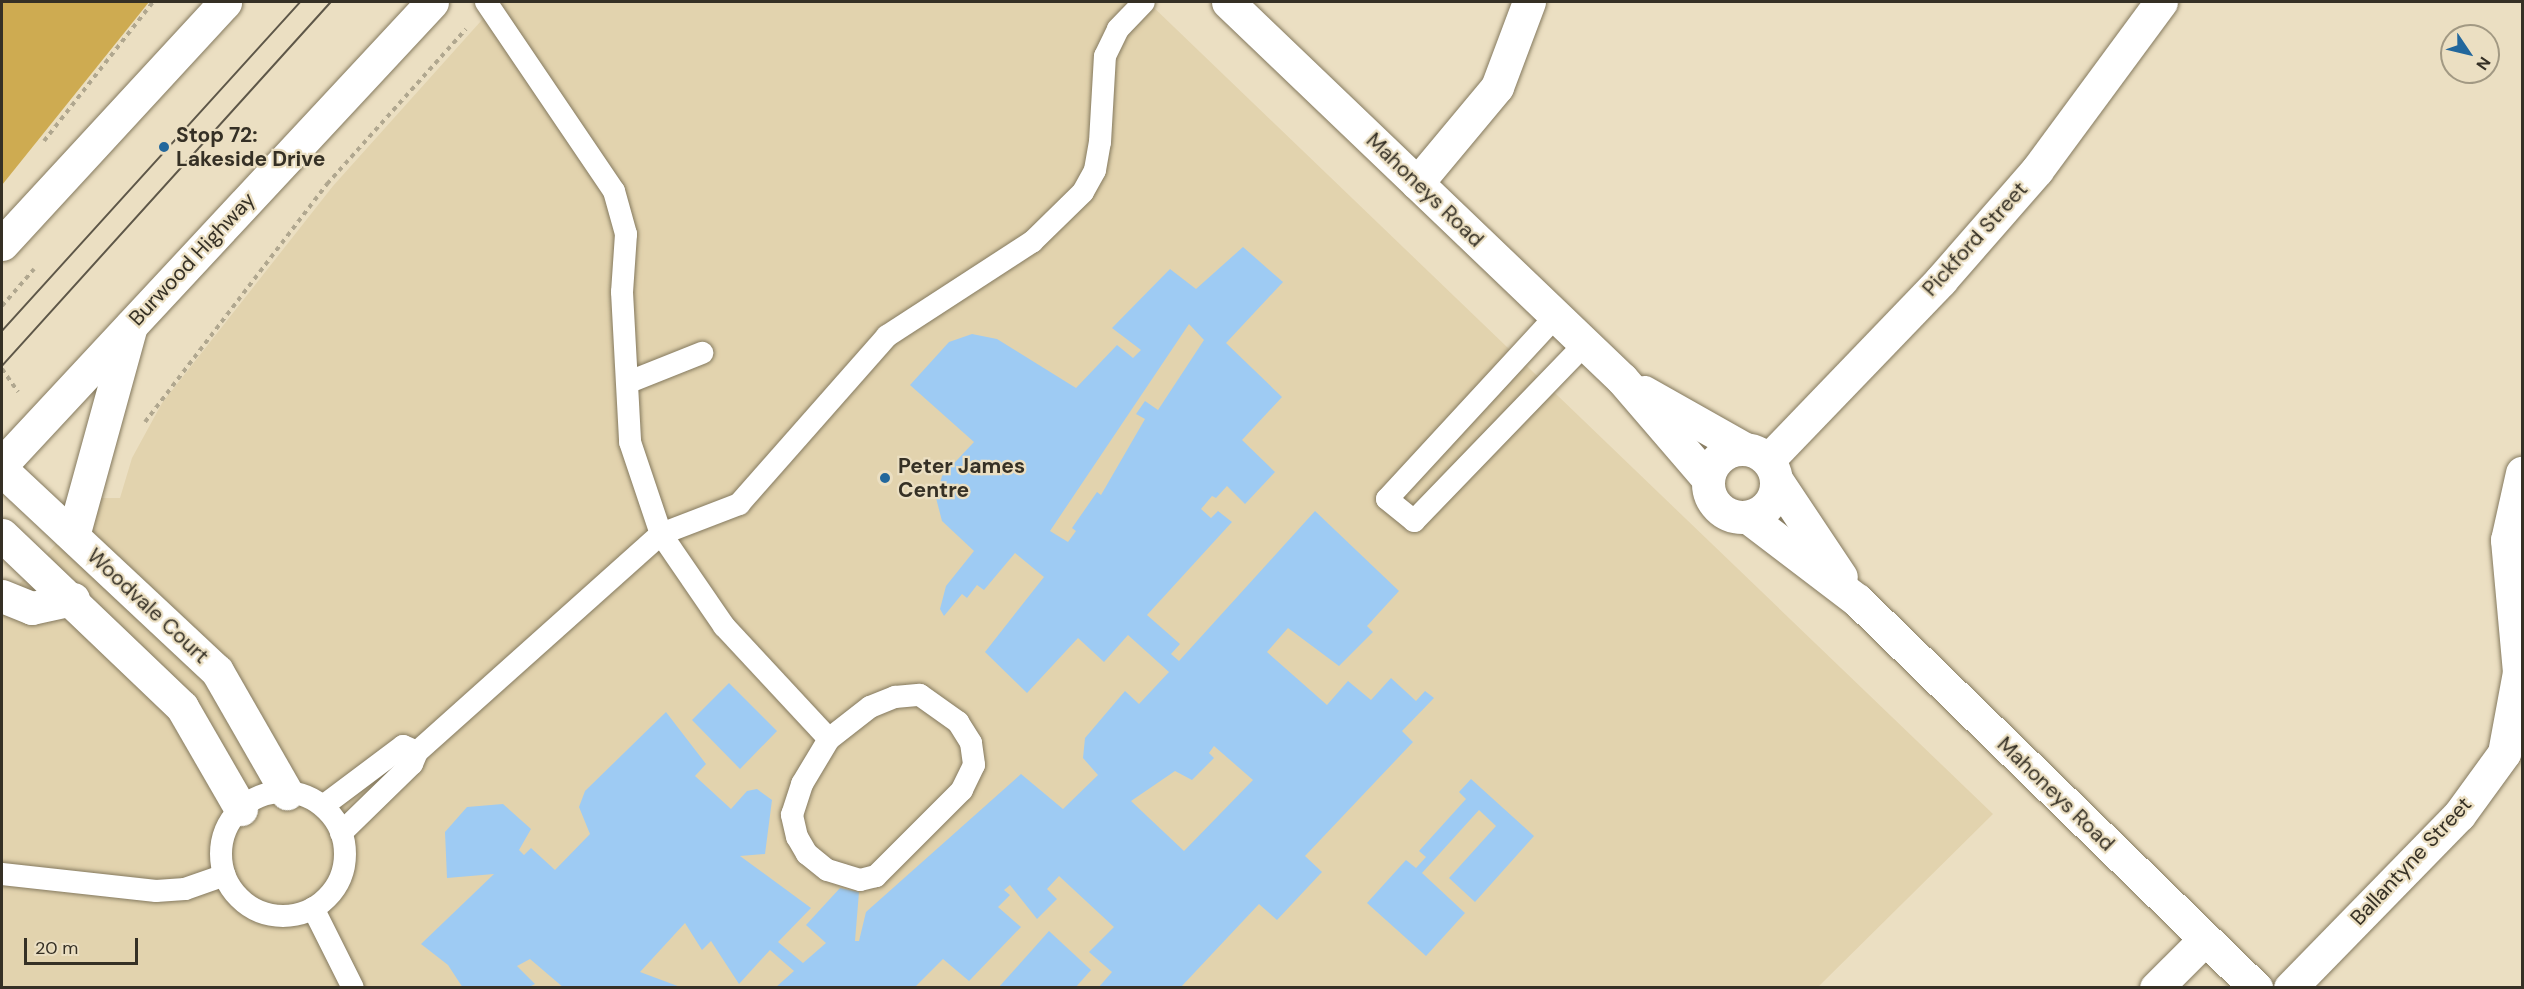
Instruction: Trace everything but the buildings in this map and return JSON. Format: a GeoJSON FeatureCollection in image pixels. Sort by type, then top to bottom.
{"type":"FeatureCollection","features":[{"type":"Feature","properties":{"kind":"main road"},"geometry":{"type":"LineString","coordinates":[[2,244],[225,2]]}},
{"type":"Feature","properties":{"kind":"main road","name":"Burwood Highway"},"geometry":{"type":"LineString","coordinates":[[2,464],[432,2]]}},
{"type":"Feature","properties":{"kind":"main road","name":"Mahoneys Road"},"geometry":{"type":"LineString","coordinates":[[1228,2],[1622,379],[1708,479]]}},
{"type":"Feature","properties":{"kind":"main road"},"geometry":{"type":"LineString","coordinates":[[1417,183],[1497,87],[1529,2]]}},
{"type":"Feature","properties":{"kind":"main road","name":"Pickford Street"},"geometry":{"type":"LineString","coordinates":[[1763,463],[1941,280],[2037,170],[2161,2]]}},
{"type":"Feature","properties":{"kind":"main road"},"geometry":{"type":"LineString","coordinates":[[73,536],[132,322]]}},
{"type":"Feature","properties":{"kind":"main road","name":"Mahoneys Road"},"geometry":{"type":"LineString","coordinates":[[1622,379],[1763,463],[1857,600]]}},
{"type":"Feature","properties":{"kind":"main road"},"geometry":{"type":"LineString","coordinates":[[1716,460],[1763,463],[1772,501],[1748,517],[1719,508],[1708,479],[1716,460]]}},
{"type":"Feature","properties":{"kind":"main road","name":"Woodvale Court"},"geometry":{"type":"LineString","coordinates":[[2,470],[217,671],[287,793]]}},
{"type":"Feature","properties":{"kind":"main road","name":"Ballantyne Street"},"geometry":{"type":"LineString","coordinates":[[2290,987],[2459,815],[2513,753],[2519,672],[2507,540],[2523,473]]}},
{"type":"Feature","properties":{"kind":"main road","name":"Mahoneys Road"},"geometry":{"type":"LineString","coordinates":[[1748,517],[1857,600],[2256,987]]}},
{"type":"Feature","properties":{"kind":"main road"},"geometry":{"type":"LineString","coordinates":[[2,535],[73,599],[182,707],[241,809]]}},
{"type":"Feature","properties":{"kind":"main road"},"geometry":{"type":"LineString","coordinates":[[2,596],[32,608],[73,599]]}},
{"type":"Feature","properties":{"kind":"main road"},"geometry":{"type":"LineString","coordinates":[[2156,987],[2205,939]]}},
{"type":"Feature","properties":{"kind":"lane"},"geometry":{"type":"LineString","coordinates":[[341,833],[412,764],[417,752],[661,534],[739,504],[887,336],[1032,242],[1083,192],[1098,151],[1105,56],[1118,29],[1144,2]]}},
{"type":"Feature","properties":{"kind":"lane"},"geometry":{"type":"LineString","coordinates":[[487,3],[614,190],[626,234],[622,292],[629,382],[630,442],[661,534],[724,626],[829,739]]}},
{"type":"Feature","properties":{"kind":"lane"},"geometry":{"type":"LineString","coordinates":[[1556,316],[1387,499],[1414,521],[1584,345]]}},
{"type":"Feature","properties":{"kind":"lane"},"geometry":{"type":"LineString","coordinates":[[629,382],[702,353]]}},
{"type":"Feature","properties":{"kind":"lane"},"geometry":{"type":"LineString","coordinates":[[920,695],[958,722],[970,743],[974,765],[962,790],[904,850],[876,876],[860,880],[827,870],[807,854],[792,815],[802,784],[829,739],[870,707],[895,697],[920,695]]}},
{"type":"Feature","properties":{"kind":"lane"},"geometry":{"type":"LineString","coordinates":[[323,806],[403,746],[417,752]]}},
{"type":"Feature","properties":{"kind":"lane"},"geometry":{"type":"LineString","coordinates":[[287,793],[323,806],[341,833],[345,850],[340,876],[313,908],[283,916],[254,909],[225,875],[222,847],[241,809],[270,794],[287,793]]}},
{"type":"Feature","properties":{"kind":"lane"},"geometry":{"type":"LineString","coordinates":[[2,874],[156,891],[185,889],[225,875]]}},
{"type":"Feature","properties":{"kind":"lane"},"geometry":{"type":"LineString","coordinates":[[313,908],[353,987]]}},
{"type":"Feature","properties":{"kind":"path"},"geometry":{"type":"LineString","coordinates":[[37,151],[153,2]]}},
{"type":"Feature","properties":{"kind":"path"},"geometry":{"type":"LineString","coordinates":[[141,429],[170,384],[226,320],[327,184],[487,3]]}},
{"type":"Feature","properties":{"kind":"path"},"geometry":{"type":"LineString","coordinates":[[2,306],[34,269]]}},
{"type":"Feature","properties":{"kind":"path"},"geometry":{"type":"LineString","coordinates":[[2,369],[8,375]]}},
{"type":"Feature","properties":{"kind":"shaded area"},"geometry":{"type":"Polygon","coordinates":[[[2,2],[149,2],[2,185],[2,2]]]}},
{"type":"Feature","properties":{"kind":"shaded area","name":"Peter James Centre"},"geometry":{"type":"Polygon","coordinates":[[[498,2],[1148,2],[1993,814],[1818,987],[2,987],[2,603],[98,498],[120,498],[132,458],[162,403],[333,186],[498,2]]]}},
{"type":"Feature","properties":{"kind":"tram line"},"geometry":{"type":"LineString","coordinates":[[2,331],[300,2]]}},
{"type":"Feature","properties":{"kind":"tram line"},"geometry":{"type":"LineString","coordinates":[[2,366],[331,2]]}},
{"type":"Feature","properties":{"kind":"place","name":"Stop 72: Lakeside Drive"},"geometry":{"type":"Point","coordinates":[164,147]}},
{"type":"Feature","properties":{"kind":"place","name":"Peter James Centre"},"geometry":{"type":"Point","coordinates":[885,478]}}]}
